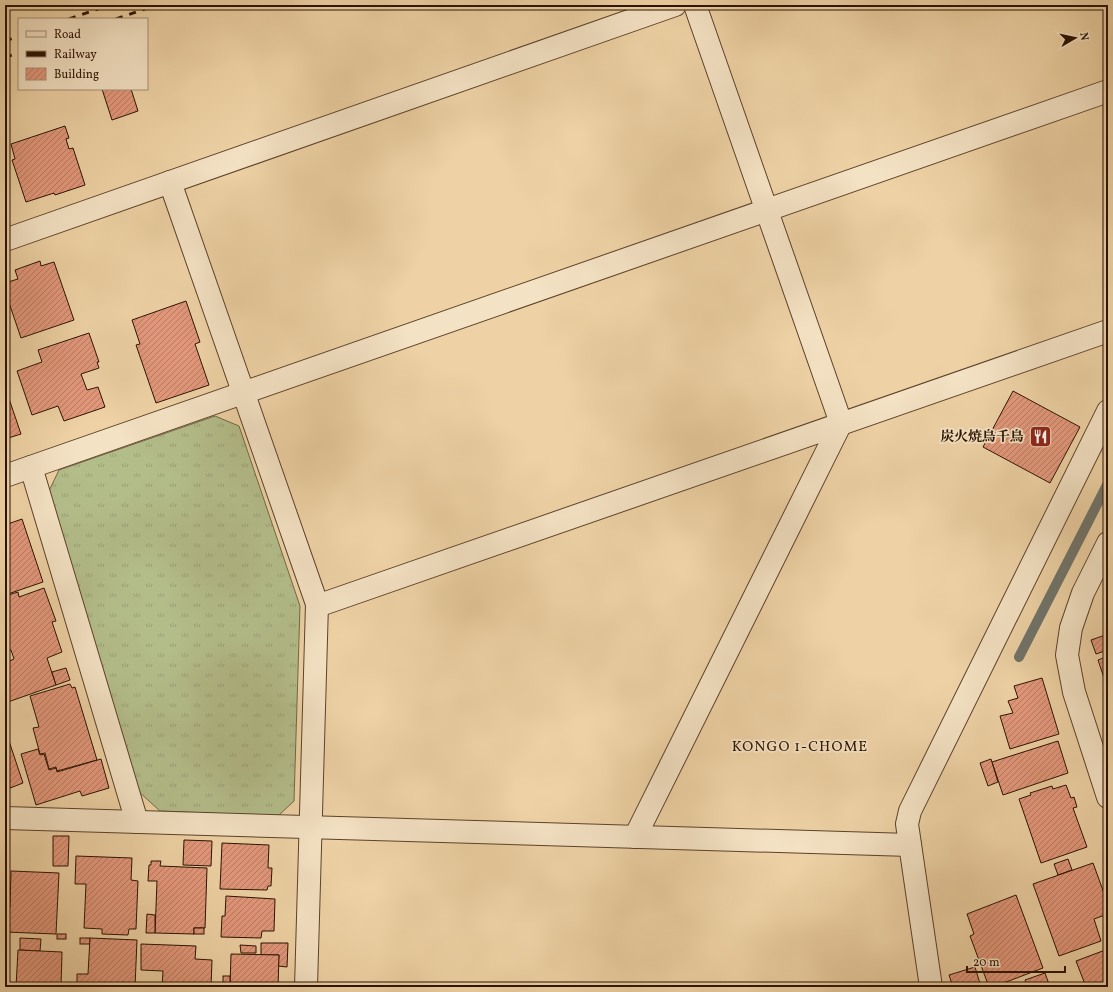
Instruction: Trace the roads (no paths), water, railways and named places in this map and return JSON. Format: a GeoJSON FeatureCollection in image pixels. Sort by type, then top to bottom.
{"type":"FeatureCollection","features":[{"type":"Feature","properties":{"kind":"street"},"geometry":{"type":"LineString","coordinates":[[5,240],[675,5]]}},
{"type":"Feature","properties":{"kind":"street"},"geometry":{"type":"LineString","coordinates":[[635,837],[841,423],[695,5]]}},
{"type":"Feature","properties":{"kind":"street"},"geometry":{"type":"LineString","coordinates":[[5,476],[1108,91]]}},
{"type":"Feature","properties":{"kind":"street"},"geometry":{"type":"LineString","coordinates":[[170,182],[317,606],[306,987]]}},
{"type":"Feature","properties":{"kind":"street"},"geometry":{"type":"LineString","coordinates":[[317,606],[1108,331]]}},
{"type":"Feature","properties":{"kind":"street"},"geometry":{"type":"LineString","coordinates":[[931,987],[907,824],[910,811],[1107,414]]}},
{"type":"Feature","properties":{"kind":"street"},"geometry":{"type":"LineString","coordinates":[[31,467],[137,822]]}},
{"type":"Feature","properties":{"kind":"street"},"geometry":{"type":"LineString","coordinates":[[1108,543],[1083,593],[1071,628],[1067,655],[1074,692],[1108,795]]}},
{"type":"Feature","properties":{"kind":"street"},"geometry":{"type":"LineString","coordinates":[[5,818],[910,845]]}},
{"type":"Feature","properties":{"kind":"waterway"},"geometry":{"type":"LineString","coordinates":[[1019,657],[1108,483]]}},
{"type":"Feature","properties":{"kind":"railway"},"geometry":{"type":"LineString","coordinates":[[72,18],[109,5]]}},
{"type":"Feature","properties":{"kind":"railway"},"geometry":{"type":"LineString","coordinates":[[119,18],[156,5]]}},
{"type":"Feature","properties":{"kind":"railway"},"geometry":{"type":"LineString","coordinates":[[5,41],[18,36]]}},
{"type":"Feature","properties":{"kind":"railway"},"geometry":{"type":"LineString","coordinates":[[5,57],[18,53]]}},
{"type":"Feature","properties":{"kind":"place","name":"炭火焼鳥千鳥"},"geometry":{"type":"Point","coordinates":[1040,436]}},
{"type":"Feature","properties":{"kind":"district","name":"KONGO 1-CHOME"},"geometry":{"type":"Point","coordinates":[800,746]}}]}
